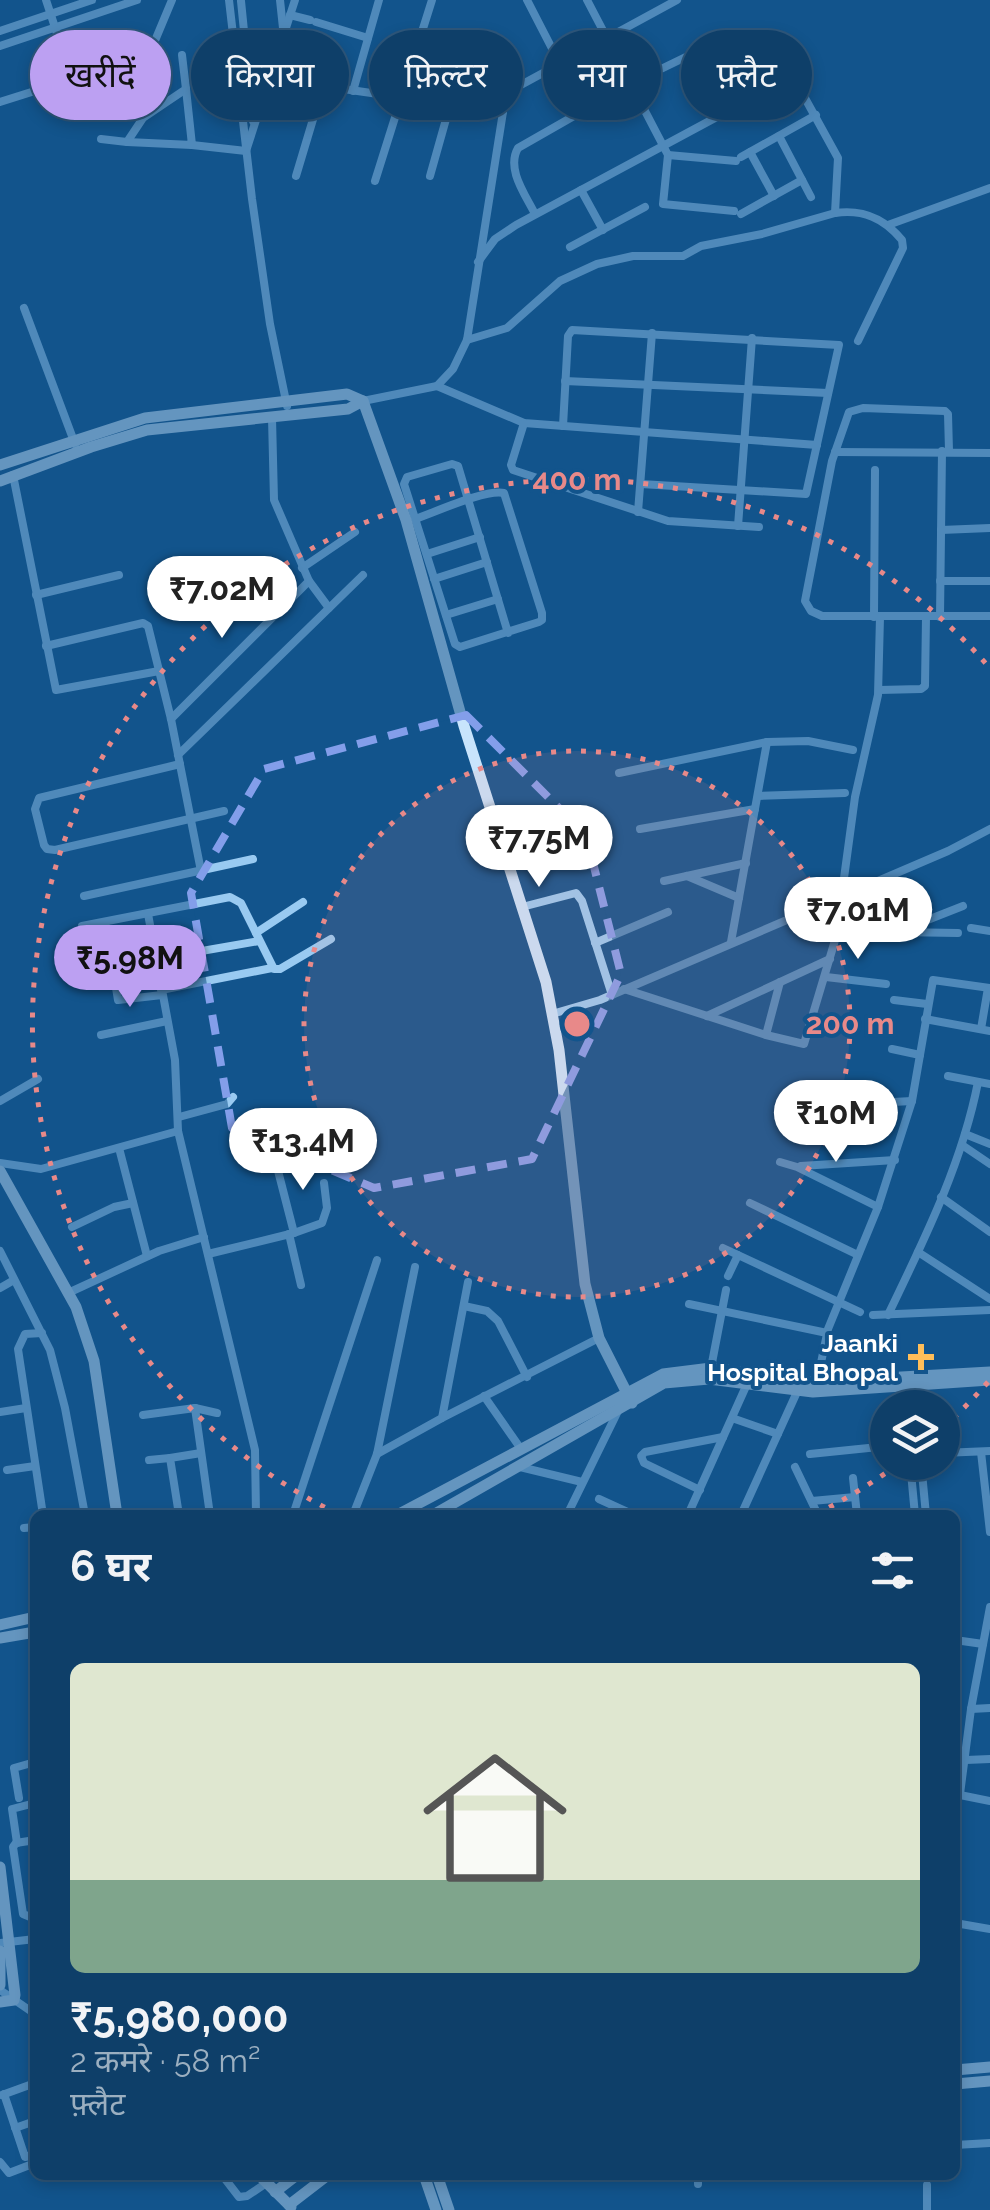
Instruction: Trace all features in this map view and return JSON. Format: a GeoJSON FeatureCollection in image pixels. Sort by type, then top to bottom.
{"type":"FeatureCollection","features":[{"type":"Feature","properties":{"kind":"street"},"geometry":{"type":"LineString","coordinates":[[46,0],[55,28]]}},
{"type":"Feature","properties":{"kind":"street"},"geometry":{"type":"LineString","coordinates":[[0,31],[92,0]]}},
{"type":"Feature","properties":{"kind":"street"},"geometry":{"type":"LineString","coordinates":[[0,46],[138,0]]}},
{"type":"Feature","properties":{"kind":"street"},"geometry":{"type":"LineString","coordinates":[[159,30],[172,0]]}},
{"type":"Feature","properties":{"kind":"street"},"geometry":{"type":"LineString","coordinates":[[254,125],[240,0],[229,2],[246,151],[270,324],[288,415]]}},
{"type":"Feature","properties":{"kind":"street"},"geometry":{"type":"LineString","coordinates":[[280,0],[284,30]]}},
{"type":"Feature","properties":{"kind":"street"},"geometry":{"type":"LineString","coordinates":[[285,30],[294,0]]}},
{"type":"Feature","properties":{"kind":"street"},"geometry":{"type":"LineString","coordinates":[[353,91],[380,0]]}},
{"type":"Feature","properties":{"kind":"street"},"geometry":{"type":"LineString","coordinates":[[422,30],[432,0]]}},
{"type":"Feature","properties":{"kind":"street"},"geometry":{"type":"LineString","coordinates":[[526,0],[543,32]]}},
{"type":"Feature","properties":{"kind":"street"},"geometry":{"type":"LineString","coordinates":[[586,0],[602,30]]}},
{"type":"Feature","properties":{"kind":"street"},"geometry":{"type":"LineString","coordinates":[[621,30],[678,0]]}},
{"type":"Feature","properties":{"kind":"street"},"geometry":{"type":"LineString","coordinates":[[290,14],[368,38]]}},
{"type":"Feature","properties":{"kind":"street"},"geometry":{"type":"LineString","coordinates":[[182,55],[192,146]]}},
{"type":"Feature","properties":{"kind":"street"},"geometry":{"type":"LineString","coordinates":[[127,142],[143,118],[186,89]]}},
{"type":"Feature","properties":{"kind":"street"},"geometry":{"type":"LineString","coordinates":[[349,90],[369,93]]}},
{"type":"Feature","properties":{"kind":"street"},"geometry":{"type":"LineString","coordinates":[[0,102],[30,92]]}},
{"type":"Feature","properties":{"kind":"street"},"geometry":{"type":"LineString","coordinates":[[812,108],[838,158],[834,213]]}},
{"type":"Feature","properties":{"kind":"street"},"geometry":{"type":"LineString","coordinates":[[668,154],[738,159],[816,115]]}},
{"type":"Feature","properties":{"kind":"street"},"geometry":{"type":"LineString","coordinates":[[246,151],[256,120]]}},
{"type":"Feature","properties":{"kind":"street"},"geometry":{"type":"LineString","coordinates":[[296,176],[313,120]]}},
{"type":"Feature","properties":{"kind":"street"},"geometry":{"type":"LineString","coordinates":[[374,181],[394,120]]}},
{"type":"Feature","properties":{"kind":"street"},"geometry":{"type":"LineString","coordinates":[[430,176],[446,120]]}},
{"type":"Feature","properties":{"kind":"street"},"geometry":{"type":"LineString","coordinates":[[159,671],[58,692],[54,688],[5,463],[147,430],[348,410],[363,401],[437,386],[453,370],[467,340],[502,120]]}},
{"type":"Feature","properties":{"kind":"street"},"geometry":{"type":"LineString","coordinates":[[535,214],[512,158],[518,148],[567,120]]}},
{"type":"Feature","properties":{"kind":"street"},"geometry":{"type":"LineString","coordinates":[[649,120],[668,154],[663,204],[738,213],[802,180]]}},
{"type":"Feature","properties":{"kind":"street"},"geometry":{"type":"LineString","coordinates":[[478,262],[495,240],[535,214],[711,120]]}},
{"type":"Feature","properties":{"kind":"street"},"geometry":{"type":"LineString","coordinates":[[779,136],[811,197]]}},
{"type":"Feature","properties":{"kind":"street"},"geometry":{"type":"LineString","coordinates":[[101,139],[246,151]]}},
{"type":"Feature","properties":{"kind":"street"},"geometry":{"type":"LineString","coordinates":[[750,152],[774,196]]}},
{"type":"Feature","properties":{"kind":"street"},"geometry":{"type":"LineString","coordinates":[[885,224],[990,188]]}},
{"type":"Feature","properties":{"kind":"street"},"geometry":{"type":"LineString","coordinates":[[581,190],[603,230]]}},
{"type":"Feature","properties":{"kind":"street"},"geometry":{"type":"LineString","coordinates":[[570,247],[645,207]]}},
{"type":"Feature","properties":{"kind":"street"},"geometry":{"type":"LineString","coordinates":[[467,340],[507,328],[560,281],[597,264],[632,256],[683,256],[700,246],[762,234],[834,213],[857,211],[885,224],[901,237],[903,248],[858,341]]}},
{"type":"Feature","properties":{"kind":"street"},"geometry":{"type":"LineString","coordinates":[[24,308],[75,446]]}},
{"type":"Feature","properties":{"kind":"street"},"geometry":{"type":"LineString","coordinates":[[563,426],[570,330],[839,344],[806,494],[641,484]]}},
{"type":"Feature","properties":{"kind":"street"},"geometry":{"type":"LineString","coordinates":[[638,512],[652,333]]}},
{"type":"Feature","properties":{"kind":"street"},"geometry":{"type":"LineString","coordinates":[[738,526],[752,338]]}},
{"type":"Feature","properties":{"kind":"street"},"geometry":{"type":"LineString","coordinates":[[566,382],[828,393]]}},
{"type":"Feature","properties":{"kind":"street"},"geometry":{"type":"LineString","coordinates":[[437,386],[524,424],[817,445]]}},
{"type":"Feature","properties":{"kind":"street"},"geometry":{"type":"LineString","coordinates":[[6,479],[146,418],[346,394],[363,401],[425,567],[464,726],[552,1014],[575,1177],[585,1284],[599,1338],[629,1398]]}},
{"type":"Feature","properties":{"kind":"street"},"geometry":{"type":"LineString","coordinates":[[940,617],[948,414],[862,408],[849,412],[835,452],[805,601],[810,611],[822,616],[877,617],[940,617],[990,616]]}},
{"type":"Feature","properties":{"kind":"street"},"geometry":{"type":"LineString","coordinates":[[272,418],[274,500],[308,582],[328,608]]}},
{"type":"Feature","properties":{"kind":"street"},"geometry":{"type":"LineString","coordinates":[[524,424],[512,465],[514,470],[668,521],[759,527]]}},
{"type":"Feature","properties":{"kind":"street"},"geometry":{"type":"LineString","coordinates":[[835,452],[990,453]]}},
{"type":"Feature","properties":{"kind":"street"},"geometry":{"type":"LineString","coordinates":[[415,518],[469,500],[496,492],[504,493],[542,614],[539,622],[508,632],[458,647],[434,579],[425,567],[426,554],[404,484],[407,477],[456,464],[469,500],[508,632]]}},
{"type":"Feature","properties":{"kind":"street"},"geometry":{"type":"LineString","coordinates":[[624,989],[804,1044],[836,937],[856,797],[878,690],[874,470]]}},
{"type":"Feature","properties":{"kind":"street"},"geometry":{"type":"LineString","coordinates":[[941,530],[990,528]]}},
{"type":"Feature","properties":{"kind":"street"},"geometry":{"type":"LineString","coordinates":[[302,568],[355,532]]}},
{"type":"Feature","properties":{"kind":"street"},"geometry":{"type":"LineString","coordinates":[[426,554],[480,537]]}},
{"type":"Feature","properties":{"kind":"street"},"geometry":{"type":"LineString","coordinates":[[434,579],[487,562]]}},
{"type":"Feature","properties":{"kind":"street"},"geometry":{"type":"LineString","coordinates":[[224,811],[52,850],[44,845],[34,809],[39,798],[179,760],[363,574]]}},
{"type":"Feature","properties":{"kind":"street"},"geometry":{"type":"LineString","coordinates":[[36,596],[119,575]]}},
{"type":"Feature","properties":{"kind":"street"},"geometry":{"type":"LineString","coordinates":[[940,581],[990,581]]}},
{"type":"Feature","properties":{"kind":"street"},"geometry":{"type":"LineString","coordinates":[[171,719],[308,582]]}},
{"type":"Feature","properties":{"kind":"street"},"geometry":{"type":"LineString","coordinates":[[446,615],[498,599]]}},
{"type":"Feature","properties":{"kind":"street"},"geometry":{"type":"LineString","coordinates":[[878,690],[921,690],[925,686],[926,617]]}},
{"type":"Feature","properties":{"kind":"street"},"geometry":{"type":"LineString","coordinates":[[46,646],[143,622],[148,626],[171,719],[200,871]]}},
{"type":"Feature","properties":{"kind":"street"},"geometry":{"type":"LineString","coordinates":[[620,773],[767,742],[808,741],[853,750]]}},
{"type":"Feature","properties":{"kind":"street"},"geometry":{"type":"LineString","coordinates":[[732,942],[767,742]]}},
{"type":"Feature","properties":{"kind":"street"},"geometry":{"type":"LineString","coordinates":[[758,796],[845,792]]}},
{"type":"Feature","properties":{"kind":"street"},"geometry":{"type":"LineString","coordinates":[[640,829],[755,809]]}},
{"type":"Feature","properties":{"kind":"street"},"geometry":{"type":"LineString","coordinates":[[552,1014],[612,995],[948,851],[990,829]]}},
{"type":"Feature","properties":{"kind":"street"},"geometry":{"type":"LineString","coordinates":[[84,896],[253,860]]}},
{"type":"Feature","properties":{"kind":"street"},"geometry":{"type":"LineString","coordinates":[[664,881],[746,863]]}},
{"type":"Feature","properties":{"kind":"street"},"geometry":{"type":"LineString","coordinates":[[687,876],[740,898]]}},
{"type":"Feature","properties":{"kind":"street"},"geometry":{"type":"LineString","coordinates":[[522,907],[576,893],[612,995]]}},
{"type":"Feature","properties":{"kind":"street"},"geometry":{"type":"LineString","coordinates":[[82,926],[235,898],[272,968]]}},
{"type":"Feature","properties":{"kind":"street"},"geometry":{"type":"LineString","coordinates":[[156,959],[258,937],[302,902]]}},
{"type":"Feature","properties":{"kind":"street"},"geometry":{"type":"LineString","coordinates":[[897,932],[963,906]]}},
{"type":"Feature","properties":{"kind":"street"},"geometry":{"type":"LineString","coordinates":[[595,943],[668,912]]}},
{"type":"Feature","properties":{"kind":"street"},"geometry":{"type":"LineString","coordinates":[[148,914],[176,1060],[178,1131],[255,1450],[256,1510]]}},
{"type":"Feature","properties":{"kind":"street"},"geometry":{"type":"LineString","coordinates":[[105,922],[118,1000],[272,968],[280,970],[330,940]]}},
{"type":"Feature","properties":{"kind":"street"},"geometry":{"type":"LineString","coordinates":[[971,928],[990,931]]}},
{"type":"Feature","properties":{"kind":"street"},"geometry":{"type":"LineString","coordinates":[[836,937],[958,933]]}},
{"type":"Feature","properties":{"kind":"street"},"geometry":{"type":"LineString","coordinates":[[707,1016],[831,959]]}},
{"type":"Feature","properties":{"kind":"street"},"geometry":{"type":"LineString","coordinates":[[826,977],[886,984]]}},
{"type":"Feature","properties":{"kind":"street"},"geometry":{"type":"LineString","coordinates":[[816,1382],[827,1332],[895,1160],[912,1102],[926,1004],[934,978],[989,988],[985,1030],[925,1019]]}},
{"type":"Feature","properties":{"kind":"street"},"geometry":{"type":"LineString","coordinates":[[766,1035],[780,982]]}},
{"type":"Feature","properties":{"kind":"street"},"geometry":{"type":"LineString","coordinates":[[894,1000],[926,1004]]}},
{"type":"Feature","properties":{"kind":"street"},"geometry":{"type":"LineString","coordinates":[[101,1036],[166,1020]]}},
{"type":"Feature","properties":{"kind":"street"},"geometry":{"type":"LineString","coordinates":[[892,1049],[920,1055]]}},
{"type":"Feature","properties":{"kind":"street"},"geometry":{"type":"LineString","coordinates":[[948,1076],[990,1084]]}},
{"type":"Feature","properties":{"kind":"street"},"geometry":{"type":"LineString","coordinates":[[0,1101],[38,1080]]}},
{"type":"Feature","properties":{"kind":"street"},"geometry":{"type":"LineString","coordinates":[[888,1315],[962,1145],[978,1082]]}},
{"type":"Feature","properties":{"kind":"street"},"geometry":{"type":"LineString","coordinates":[[180,1116],[227,1104],[232,1098]]}},
{"type":"Feature","properties":{"kind":"street"},"geometry":{"type":"LineString","coordinates":[[798,1107],[912,1102]]}},
{"type":"Feature","properties":{"kind":"street"},"geometry":{"type":"LineString","coordinates":[[0,1163],[41,1169],[178,1131]]}},
{"type":"Feature","properties":{"kind":"street"},"geometry":{"type":"LineString","coordinates":[[965,1134],[990,1144]]}},
{"type":"Feature","properties":{"kind":"street"},"geometry":{"type":"LineString","coordinates":[[962,1145],[990,1164]]}},
{"type":"Feature","properties":{"kind":"street"},"geometry":{"type":"LineString","coordinates":[[119,1148],[147,1256]]}},
{"type":"Feature","properties":{"kind":"street"},"geometry":{"type":"LineString","coordinates":[[797,1167],[895,1160]]}},
{"type":"Feature","properties":{"kind":"street"},"geometry":{"type":"LineString","coordinates":[[780,1162],[878,1206]]}},
{"type":"Feature","properties":{"kind":"street"},"geometry":{"type":"LineString","coordinates":[[276,1163],[301,1284]]}},
{"type":"Feature","properties":{"kind":"street"},"geometry":{"type":"LineString","coordinates":[[0,1171],[68,1292],[94,1361],[117,1510]]}},
{"type":"Feature","properties":{"kind":"street"},"geometry":{"type":"LineString","coordinates":[[208,1254],[291,1234],[325,1219],[324,1183]]}},
{"type":"Feature","properties":{"kind":"street"},"geometry":{"type":"LineString","coordinates":[[942,1196],[990,1232]]}},
{"type":"Feature","properties":{"kind":"street"},"geometry":{"type":"LineString","coordinates":[[72,1227],[114,1207],[133,1203]]}},
{"type":"Feature","properties":{"kind":"street"},"geometry":{"type":"LineString","coordinates":[[750,1204],[858,1255]]}},
{"type":"Feature","properties":{"kind":"street"},"geometry":{"type":"LineString","coordinates":[[68,1292],[147,1256],[204,1238]]}},
{"type":"Feature","properties":{"kind":"street"},"geometry":{"type":"LineString","coordinates":[[722,1248],[860,1312]]}},
{"type":"Feature","properties":{"kind":"street"},"geometry":{"type":"LineString","coordinates":[[0,1251],[50,1350],[84,1510]]}},
{"type":"Feature","properties":{"kind":"street"},"geometry":{"type":"LineString","coordinates":[[918,1252],[990,1299]]}},
{"type":"Feature","properties":{"kind":"street"},"geometry":{"type":"LineString","coordinates":[[728,1276],[738,1255]]}},
{"type":"Feature","properties":{"kind":"street"},"geometry":{"type":"LineString","coordinates":[[295,1510],[377,1260]]}},
{"type":"Feature","properties":{"kind":"street"},"geometry":{"type":"LineString","coordinates":[[355,1510],[377,1454],[415,1267]]}},
{"type":"Feature","properties":{"kind":"street"},"geometry":{"type":"LineString","coordinates":[[0,1288],[14,1280]]}},
{"type":"Feature","properties":{"kind":"street"},"geometry":{"type":"LineString","coordinates":[[442,1418],[468,1282]]}},
{"type":"Feature","properties":{"kind":"street"},"geometry":{"type":"LineString","coordinates":[[710,1368],[726,1290]]}},
{"type":"Feature","properties":{"kind":"street"},"geometry":{"type":"LineString","coordinates":[[690,1304],[827,1332]]}},
{"type":"Feature","properties":{"kind":"street"},"geometry":{"type":"LineString","coordinates":[[464,1306],[487,1311],[498,1320],[527,1378]]}},
{"type":"Feature","properties":{"kind":"street"},"geometry":{"type":"LineString","coordinates":[[873,1315],[990,1311]]}},
{"type":"Feature","properties":{"kind":"street"},"geometry":{"type":"LineString","coordinates":[[42,1333],[25,1334],[18,1344],[43,1510]]}},
{"type":"Feature","properties":{"kind":"street"},"geometry":{"type":"LineString","coordinates":[[377,1454],[599,1338]]}},
{"type":"Feature","properties":{"kind":"street"},"geometry":{"type":"LineString","coordinates":[[569,1510],[618,1411],[629,1398],[663,1374],[710,1368],[816,1382],[990,1380]]}},
{"type":"Feature","properties":{"kind":"street"},"geometry":{"type":"LineString","coordinates":[[406,1510],[629,1398],[685,1380],[797,1392],[990,1372]]}},
{"type":"Feature","properties":{"kind":"street"},"geometry":{"type":"LineString","coordinates":[[906,1390],[907,1380]]}},
{"type":"Feature","properties":{"kind":"street"},"geometry":{"type":"LineString","coordinates":[[907,1380],[910,1390]]}},
{"type":"Feature","properties":{"kind":"street"},"geometry":{"type":"LineString","coordinates":[[690,1510],[748,1384]]}},
{"type":"Feature","properties":{"kind":"street"},"geometry":{"type":"LineString","coordinates":[[743,1510],[797,1392]]}},
{"type":"Feature","properties":{"kind":"street"},"geometry":{"type":"LineString","coordinates":[[484,1396],[521,1449]]}},
{"type":"Feature","properties":{"kind":"street"},"geometry":{"type":"LineString","coordinates":[[0,1412],[26,1408]]}},
{"type":"Feature","properties":{"kind":"street"},"geometry":{"type":"LineString","coordinates":[[143,1414],[196,1408],[217,1413]]}},
{"type":"Feature","properties":{"kind":"street"},"geometry":{"type":"LineString","coordinates":[[196,1408],[209,1510]]}},
{"type":"Feature","properties":{"kind":"street"},"geometry":{"type":"LineString","coordinates":[[441,1510],[618,1411]]}},
{"type":"Feature","properties":{"kind":"street"},"geometry":{"type":"LineString","coordinates":[[732,1418],[778,1434]]}},
{"type":"Feature","properties":{"kind":"street"},"geometry":{"type":"LineString","coordinates":[[700,1490],[644,1463],[642,1454],[723,1437]]}},
{"type":"Feature","properties":{"kind":"street"},"geometry":{"type":"LineString","coordinates":[[810,1454],[870,1448]]}},
{"type":"Feature","properties":{"kind":"street"},"geometry":{"type":"LineString","coordinates":[[960,1452],[985,1451],[990,1532]]}},
{"type":"Feature","properties":{"kind":"street"},"geometry":{"type":"LineString","coordinates":[[148,1460],[201,1453]]}},
{"type":"Feature","properties":{"kind":"street"},"geometry":{"type":"LineString","coordinates":[[170,1458],[179,1510]]}},
{"type":"Feature","properties":{"kind":"street"},"geometry":{"type":"LineString","coordinates":[[8,1470],[35,1466]]}},
{"type":"Feature","properties":{"kind":"street"},"geometry":{"type":"LineString","coordinates":[[520,1467],[582,1482]]}},
{"type":"Feature","properties":{"kind":"street"},"geometry":{"type":"LineString","coordinates":[[795,1467],[816,1510]]}},
{"type":"Feature","properties":{"kind":"street"},"geometry":{"type":"LineString","coordinates":[[853,1478],[856,1510]]}},
{"type":"Feature","properties":{"kind":"street"},"geometry":{"type":"LineString","coordinates":[[912,1480],[915,1510]]}},
{"type":"Feature","properties":{"kind":"street"},"geometry":{"type":"LineString","coordinates":[[923,1480],[926,1510]]}},
{"type":"Feature","properties":{"kind":"street"},"geometry":{"type":"LineString","coordinates":[[812,1501],[855,1497]]}},
{"type":"Feature","properties":{"kind":"street"},"geometry":{"type":"LineString","coordinates":[[599,1499],[623,1510]]}},
{"type":"Feature","properties":{"kind":"street"},"geometry":{"type":"LineString","coordinates":[[24,1528],[30,1527]]}},
{"type":"Feature","properties":{"kind":"street"},"geometry":{"type":"LineString","coordinates":[[960,1783],[971,1708],[985,1659],[983,1644],[990,1607]]}},
{"type":"Feature","properties":{"kind":"street"},"geometry":{"type":"LineString","coordinates":[[0,1625],[30,1618]]}},
{"type":"Feature","properties":{"kind":"street"},"geometry":{"type":"LineString","coordinates":[[0,1638],[30,1633]]}},
{"type":"Feature","properties":{"kind":"street"},"geometry":{"type":"LineString","coordinates":[[960,1641],[983,1644]]}},
{"type":"Feature","properties":{"kind":"street"},"geometry":{"type":"LineString","coordinates":[[971,1708],[990,1708]]}},
{"type":"Feature","properties":{"kind":"street"},"geometry":{"type":"LineString","coordinates":[[966,1760],[990,1759]]}},
{"type":"Feature","properties":{"kind":"street"},"geometry":{"type":"LineString","coordinates":[[18,1798],[14,1768],[30,1763]]}},
{"type":"Feature","properties":{"kind":"street"},"geometry":{"type":"LineString","coordinates":[[960,1795],[990,1801]]}},
{"type":"Feature","properties":{"kind":"street"},"geometry":{"type":"LineString","coordinates":[[18,1843],[12,1808],[30,1804]]}},
{"type":"Feature","properties":{"kind":"street"},"geometry":{"type":"LineString","coordinates":[[30,1841],[13,1847],[22,1914],[30,1917]]}},
{"type":"Feature","properties":{"kind":"street"},"geometry":{"type":"LineString","coordinates":[[0,1867],[0,1988],[30,2011]]}},
{"type":"Feature","properties":{"kind":"street"},"geometry":{"type":"LineString","coordinates":[[960,1924],[990,1929]]}},
{"type":"Feature","properties":{"kind":"street"},"geometry":{"type":"LineString","coordinates":[[3,1945],[30,1940]]}},
{"type":"Feature","properties":{"kind":"street"},"geometry":{"type":"LineString","coordinates":[[3,1945],[14,2000]]}},
{"type":"Feature","properties":{"kind":"street"},"geometry":{"type":"LineString","coordinates":[[0,2002],[14,2000]]}},
{"type":"Feature","properties":{"kind":"street"},"geometry":{"type":"LineString","coordinates":[[960,2070],[990,2067]]}},
{"type":"Feature","properties":{"kind":"street"},"geometry":{"type":"LineString","coordinates":[[960,2084],[990,2081]]}},
{"type":"Feature","properties":{"kind":"street"},"geometry":{"type":"LineString","coordinates":[[30,2084],[2,2095],[25,2157],[30,2158]]}},
{"type":"Feature","properties":{"kind":"street"},"geometry":{"type":"LineString","coordinates":[[15,2128],[30,2122]]}},
{"type":"Feature","properties":{"kind":"street"},"geometry":{"type":"LineString","coordinates":[[960,2145],[990,2142]]}},
{"type":"Feature","properties":{"kind":"street"},"geometry":{"type":"LineString","coordinates":[[0,2162],[9,2173],[30,2162]]}},
{"type":"Feature","properties":{"kind":"street"},"geometry":{"type":"LineString","coordinates":[[226,2180],[238,2197],[266,2184],[291,2207],[322,2180]]}},
{"type":"Feature","properties":{"kind":"street"},"geometry":{"type":"LineString","coordinates":[[426,2180],[436,2210]]}},
{"type":"Feature","properties":{"kind":"street"},"geometry":{"type":"LineString","coordinates":[[439,2180],[449,2210]]}},
{"type":"Feature","properties":{"kind":"street"},"geometry":{"type":"LineString","coordinates":[[927,2185],[927,2210]]}},
{"type":"Feature","properties":{"kind":"highlighted area"},"geometry":{"type":"Polygon","coordinates":[[[466,715],[586,835],[621,974],[532,1159],[374,1188],[232,1128],[191,893],[264,769],[466,715]]]}},
{"type":"Feature","properties":{"kind":"place","name":"Jaanki Hospital Bhopal"},"geometry":{"type":"Point","coordinates":[921,1357]}}]}
